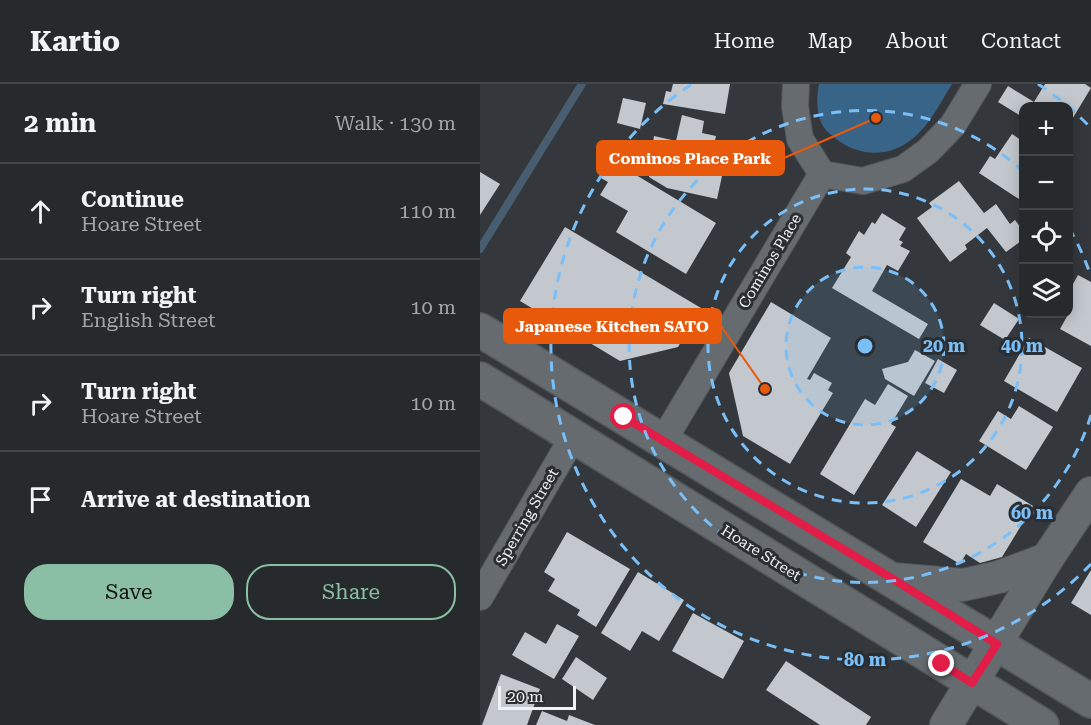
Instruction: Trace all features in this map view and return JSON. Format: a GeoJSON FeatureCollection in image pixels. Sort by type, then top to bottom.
{"type":"FeatureCollection","features":[{"type":"Feature","properties":{"kind":"main road"},"geometry":{"type":"LineString","coordinates":[[480,330],[1091,701]]}},
{"type":"Feature","properties":{"kind":"main road","name":"Hoare Street"},"geometry":{"type":"LineString","coordinates":[[480,379],[1042,725]]}},
{"type":"Feature","properties":{"kind":"street"},"geometry":{"type":"LineString","coordinates":[[796,84],[795,106],[800,139],[822,174],[863,181],[903,169],[928,151],[953,125],[978,84]]}},
{"type":"Feature","properties":{"kind":"street","name":"Cominos Place"},"geometry":{"type":"LineString","coordinates":[[663,441],[822,174]]}},
{"type":"Feature","properties":{"kind":"street","name":"Sperring Street"},"geometry":{"type":"LineString","coordinates":[[480,597],[573,436]]}},
{"type":"Feature","properties":{"kind":"street"},"geometry":{"type":"LineString","coordinates":[[946,725],[1047,559],[1091,493]]}},
{"type":"Feature","properties":{"kind":"street"},"geometry":{"type":"LineString","coordinates":[[893,579],[963,585],[999,578],[1047,559]]}},
{"type":"Feature","properties":{"kind":"shaded area"},"geometry":{"type":"Polygon","coordinates":[[[819,84],[952,84],[928,122],[914,138],[895,149],[871,153],[849,147],[825,129],[818,107],[819,84]]]}},
{"type":"Feature","properties":{"kind":"building"},"geometry":{"type":"Polygon","coordinates":[[[673,84],[730,84],[725,114],[663,104],[666,91],[671,92],[673,84]]]}},
{"type":"Feature","properties":{"kind":"building"},"geometry":{"type":"Polygon","coordinates":[[[1045,84],[1085,84],[1091,88],[1073,118],[1073,102],[1034,102],[1045,84]]]}},
{"type":"Feature","properties":{"kind":"building"},"geometry":{"type":"Polygon","coordinates":[[[1008,86],[1034,102],[1019,102],[1019,115],[998,102],[1008,86]]]}},
{"type":"Feature","properties":{"kind":"building"},"geometry":{"type":"Polygon","coordinates":[[[623,98],[646,103],[640,129],[617,123],[623,98]]]}},
{"type":"Feature","properties":{"kind":"building"},"geometry":{"type":"Polygon","coordinates":[[[682,115],[704,121],[702,133],[716,136],[713,149],[727,153],[717,199],[667,188],[649,177],[651,166],[641,163],[644,151],[647,152],[649,142],[653,143],[654,136],[676,141],[682,115]]]}},
{"type":"Feature","properties":{"kind":"building"},"geometry":{"type":"Polygon","coordinates":[[[1012,134],[1019,139],[1019,199],[979,173],[990,156],[995,159],[1012,134]]]}},
{"type":"Feature","properties":{"kind":"building"},"geometry":{"type":"Polygon","coordinates":[[[611,160],[716,223],[686,274],[616,232],[628,211],[600,195],[608,182],[599,177],[611,160]]]}},
{"type":"Feature","properties":{"kind":"building"},"geometry":{"type":"Polygon","coordinates":[[[480,172],[500,184],[480,215],[480,172]]]}},
{"type":"Feature","properties":{"kind":"building"},"geometry":{"type":"Polygon","coordinates":[[[959,181],[984,213],[996,204],[1010,224],[1015,220],[1019,225],[1019,243],[1006,252],[987,228],[965,245],[967,249],[950,262],[917,218],[932,207],[929,203],[959,181]]]}},
{"type":"Feature","properties":{"kind":"building"},"geometry":{"type":"Polygon","coordinates":[[[882,213],[906,228],[899,240],[903,242],[900,246],[910,251],[898,271],[887,265],[872,291],[928,324],[919,339],[832,288],[851,257],[846,253],[859,231],[864,235],[872,222],[875,224],[882,213]]]}},
{"type":"Feature","properties":{"kind":"building"},"geometry":{"type":"Polygon","coordinates":[[[565,227],[701,308],[678,347],[620,361],[520,301],[565,227]]]}},
{"type":"Feature","properties":{"kind":"building"},"geometry":{"type":"Polygon","coordinates":[[[1078,275],[1091,282],[1091,346],[1060,329],[1066,318],[1073,318],[1073,284],[1078,275]]]}},
{"type":"Feature","properties":{"kind":"building"},"geometry":{"type":"Polygon","coordinates":[[[771,302],[831,338],[807,379],[810,380],[814,373],[832,383],[828,390],[833,393],[790,464],[743,436],[729,373],[771,302]]]}},
{"type":"Feature","properties":{"kind":"building"},"geometry":{"type":"Polygon","coordinates":[[[994,303],[1019,319],[1005,340],[980,325],[994,303]]]}},
{"type":"Feature","properties":{"kind":"building"},"geometry":{"type":"Polygon","coordinates":[[[1029,338],[1082,368],[1057,412],[1004,381],[1029,338]]]}},
{"type":"Feature","properties":{"kind":"building"},"geometry":{"type":"Polygon","coordinates":[[[915,350],[935,361],[914,396],[885,379],[882,369],[908,362],[915,350]]]}},
{"type":"Feature","properties":{"kind":"building"},"geometry":{"type":"Polygon","coordinates":[[[938,359],[957,370],[944,393],[925,383],[938,359]]]}},
{"type":"Feature","properties":{"kind":"building"},"geometry":{"type":"Polygon","coordinates":[[[888,384],[908,396],[891,424],[896,427],[854,495],[820,474],[865,399],[875,405],[888,384]]]}},
{"type":"Feature","properties":{"kind":"building"},"geometry":{"type":"Polygon","coordinates":[[[1019,406],[1053,427],[1026,470],[979,441],[998,411],[1011,419],[1019,406]]]}},
{"type":"Feature","properties":{"kind":"building"},"geometry":{"type":"Polygon","coordinates":[[[917,451],[951,472],[916,527],[882,505],[917,451]]]}},
{"type":"Feature","properties":{"kind":"building"},"geometry":{"type":"Polygon","coordinates":[[[961,479],[990,496],[997,484],[1033,506],[1002,557],[980,563],[966,554],[960,564],[923,542],[961,479]]]}},
{"type":"Feature","properties":{"kind":"building"},"geometry":{"type":"Polygon","coordinates":[[[567,532],[630,569],[596,627],[577,615],[580,610],[548,591],[555,579],[544,572],[567,532]]]}},
{"type":"Feature","properties":{"kind":"building"},"geometry":{"type":"Polygon","coordinates":[[[1091,570],[1091,615],[1071,603],[1091,570]]]}},
{"type":"Feature","properties":{"kind":"building"},"geometry":{"type":"Polygon","coordinates":[[[638,572],[684,600],[659,641],[642,631],[630,651],[601,633],[638,572]]]}},
{"type":"Feature","properties":{"kind":"building"},"geometry":{"type":"Polygon","coordinates":[[[693,613],[744,641],[723,679],[672,651],[693,613]]]}},
{"type":"Feature","properties":{"kind":"building"},"geometry":{"type":"Polygon","coordinates":[[[557,624],[579,636],[554,679],[512,655],[525,632],[546,644],[557,624]]]}},
{"type":"Feature","properties":{"kind":"building"},"geometry":{"type":"Polygon","coordinates":[[[576,657],[607,678],[593,700],[562,679],[576,657]]]}},
{"type":"Feature","properties":{"kind":"building"},"geometry":{"type":"Polygon","coordinates":[[[786,661],[871,717],[866,725],[820,725],[766,690],[786,661]]]}},
{"type":"Feature","properties":{"kind":"building"},"geometry":{"type":"Polygon","coordinates":[[[501,674],[540,689],[527,725],[482,725],[501,674]]]}},
{"type":"Feature","properties":{"kind":"building"},"geometry":{"type":"Polygon","coordinates":[[[542,711],[567,721],[569,715],[595,725],[536,725],[542,711]]]}},
{"type":"Feature","properties":{"kind":"waterway"},"geometry":{"type":"LineString","coordinates":[[480,249],[582,84]]}},
{"type":"Feature","properties":{"kind":"place","name":"Cominos Place Park"},"geometry":{"type":"Point","coordinates":[876,118]}},
{"type":"Feature","properties":{"kind":"place","name":"Japanese Kitchen SATO"},"geometry":{"type":"Point","coordinates":[765,389]}},
{"type":"Feature","properties":{"kind":"route"},"geometry":{"type":"LineString","coordinates":[[624,417],[997,644],[972,683],[942,664]]}}]}
